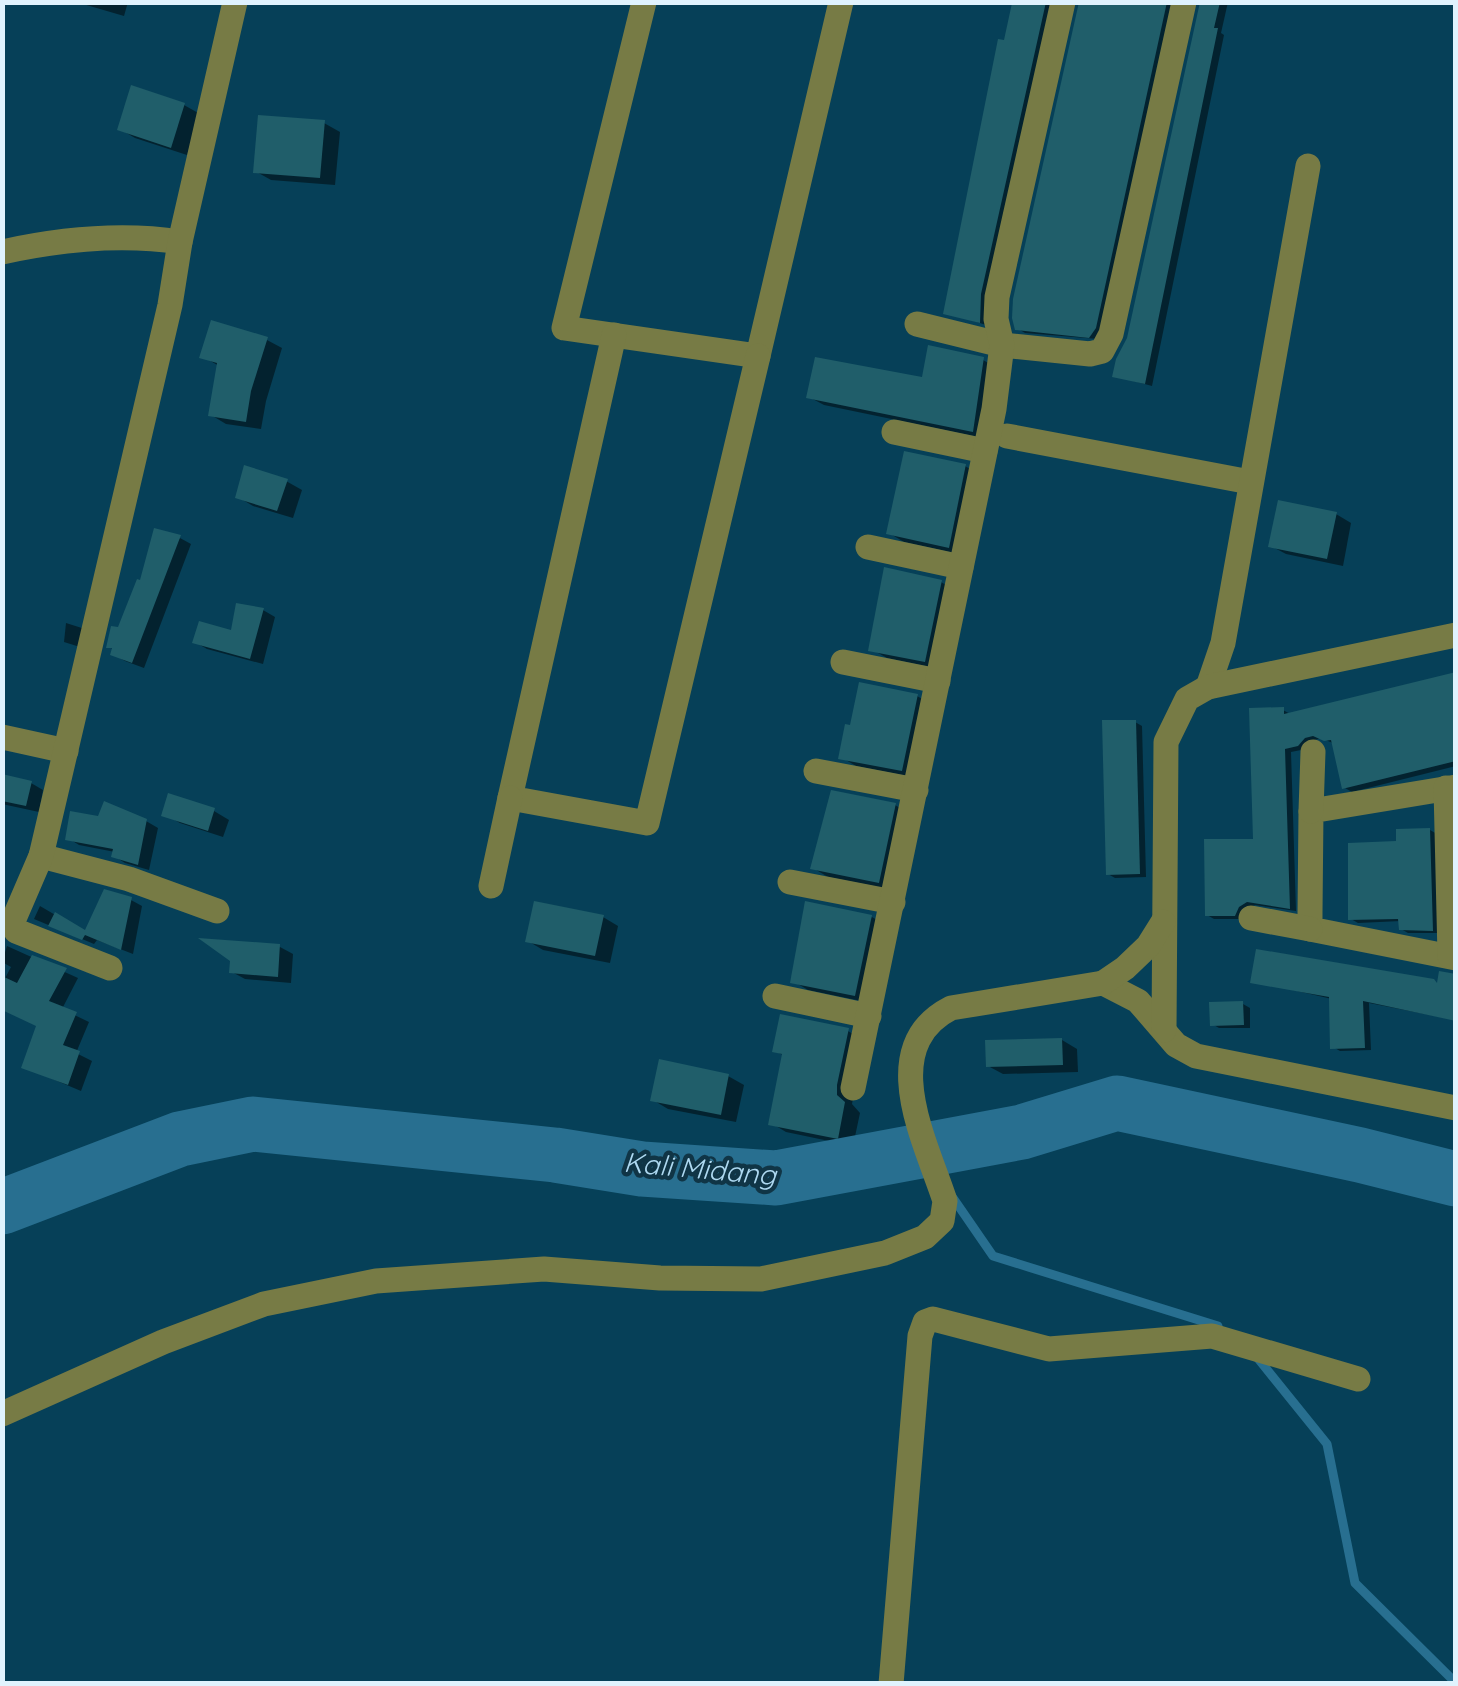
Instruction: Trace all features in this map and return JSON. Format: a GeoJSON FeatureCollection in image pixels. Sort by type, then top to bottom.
{"type":"FeatureCollection","features":[{"type":"Feature","properties":{"kind":"street"},"geometry":{"type":"LineString","coordinates":[[110,968],[13,928],[13,920],[41,856],[170,304],[180,242],[235,2]]}},
{"type":"Feature","properties":{"kind":"street"},"geometry":{"type":"LineString","coordinates":[[644,2],[564,328],[758,356]]}},
{"type":"Feature","properties":{"kind":"street"},"geometry":{"type":"LineString","coordinates":[[510,798],[647,823],[841,2]]}},
{"type":"Feature","properties":{"kind":"street"},"geometry":{"type":"LineString","coordinates":[[854,1088],[985,451],[1002,345],[996,319],[997,298],[1063,2]]}},
{"type":"Feature","properties":{"kind":"street"},"geometry":{"type":"LineString","coordinates":[[917,324],[1002,345],[1090,354],[1102,351],[1111,334],[1184,2]]}},
{"type":"Feature","properties":{"kind":"street"},"geometry":{"type":"LineString","coordinates":[[1208,687],[1223,643],[1308,166]]}},
{"type":"Feature","properties":{"kind":"street"},"geometry":{"type":"LineString","coordinates":[[2,252],[111,237],[180,242]]}},
{"type":"Feature","properties":{"kind":"street"},"geometry":{"type":"LineString","coordinates":[[491,886],[614,335]]}},
{"type":"Feature","properties":{"kind":"street"},"geometry":{"type":"LineString","coordinates":[[894,432],[985,451]]}},
{"type":"Feature","properties":{"kind":"street"},"geometry":{"type":"LineString","coordinates":[[1007,436],[1250,482]]}},
{"type":"Feature","properties":{"kind":"street"},"geometry":{"type":"LineString","coordinates":[[868,548],[962,567]]}},
{"type":"Feature","properties":{"kind":"street"},"geometry":{"type":"LineString","coordinates":[[1164,1030],[1166,742],[1187,699],[1208,687],[1456,635]]}},
{"type":"Feature","properties":{"kind":"street"},"geometry":{"type":"LineString","coordinates":[[843,662],[938,681]]}},
{"type":"Feature","properties":{"kind":"street"},"geometry":{"type":"LineString","coordinates":[[2,737],[66,751]]}},
{"type":"Feature","properties":{"kind":"street"},"geometry":{"type":"LineString","coordinates":[[1310,929],[1313,752]]}},
{"type":"Feature","properties":{"kind":"street"},"geometry":{"type":"LineString","coordinates":[[816,770],[916,790]]}},
{"type":"Feature","properties":{"kind":"street"},"geometry":{"type":"LineString","coordinates":[[1252,918],[1453,957],[1451,787],[1311,811]]}},
{"type":"Feature","properties":{"kind":"street"},"geometry":{"type":"LineString","coordinates":[[41,856],[129,878],[217,911]]}},
{"type":"Feature","properties":{"kind":"street"},"geometry":{"type":"LineString","coordinates":[[790,882],[893,902]]}},
{"type":"Feature","properties":{"kind":"street"},"geometry":{"type":"LineString","coordinates":[[2,1414],[163,1342],[264,1304],[376,1281],[544,1269],[660,1278],[762,1279],[832,1267],[912,1242],[942,1222],[945,1201],[908,1083],[912,1056],[922,1032],[934,1017],[952,1008],[1103,983],[1148,946],[1162,922]]}},
{"type":"Feature","properties":{"kind":"street"},"geometry":{"type":"LineString","coordinates":[[1103,983],[1138,1001],[1176,1045],[1196,1056],[1456,1108]]}},
{"type":"Feature","properties":{"kind":"street"},"geometry":{"type":"LineString","coordinates":[[774,996],[869,1016]]}},
{"type":"Feature","properties":{"kind":"street"},"geometry":{"type":"LineString","coordinates":[[891,1684],[920,1336],[925,1322],[933,1320],[1049,1349],[1212,1336],[1358,1378]]}},
{"type":"Feature","properties":{"kind":"building"},"geometry":{"type":"Polygon","coordinates":[[[1046,2],[981,294],[980,323],[943,314],[998,39],[1004,40],[1012,3],[1046,2]]]}},
{"type":"Feature","properties":{"kind":"building"},"geometry":{"type":"Polygon","coordinates":[[[1079,2],[1167,2],[1096,328],[1089,338],[1015,330],[1012,318],[1079,2]]]}},
{"type":"Feature","properties":{"kind":"building"},"geometry":{"type":"Polygon","coordinates":[[[1200,2],[1220,2],[1214,28],[1218,28],[1145,384],[1112,377],[1127,338],[1200,2]]]}},
{"type":"Feature","properties":{"kind":"building"},"geometry":{"type":"Polygon","coordinates":[[[131,85],[185,103],[171,148],[117,130],[131,85]]]}},
{"type":"Feature","properties":{"kind":"building"},"geometry":{"type":"Polygon","coordinates":[[[258,115],[325,120],[320,178],[253,173],[258,115]]]}},
{"type":"Feature","properties":{"kind":"building"},"geometry":{"type":"Polygon","coordinates":[[[211,320],[268,337],[246,422],[208,416],[217,363],[199,358],[211,320]]]}},
{"type":"Feature","properties":{"kind":"building"},"geometry":{"type":"Polygon","coordinates":[[[928,345],[984,357],[973,432],[806,398],[815,357],[922,377],[928,345]]]}},
{"type":"Feature","properties":{"kind":"building"},"geometry":{"type":"Polygon","coordinates":[[[904,451],[966,464],[949,548],[886,534],[904,451]]]}},
{"type":"Feature","properties":{"kind":"building"},"geometry":{"type":"Polygon","coordinates":[[[244,465],[288,479],[277,511],[235,498],[244,465]]]}},
{"type":"Feature","properties":{"kind":"building"},"geometry":{"type":"Polygon","coordinates":[[[1278,500],[1337,512],[1327,559],[1268,547],[1278,500]]]}},
{"type":"Feature","properties":{"kind":"building"},"geometry":{"type":"Polygon","coordinates":[[[154,528],[181,535],[132,663],[110,655],[112,648],[106,648],[111,626],[118,627],[137,579],[140,580],[154,528]]]}},
{"type":"Feature","properties":{"kind":"building"},"geometry":{"type":"Polygon","coordinates":[[[884,567],[942,580],[925,662],[868,651],[884,567]]]}},
{"type":"Feature","properties":{"kind":"building"},"geometry":{"type":"Polygon","coordinates":[[[236,603],[264,608],[250,659],[192,643],[199,621],[231,630],[236,603]]]}},
{"type":"Feature","properties":{"kind":"building"},"geometry":{"type":"Polygon","coordinates":[[[1456,672],[1456,761],[1342,789],[1331,740],[1313,736],[1285,749],[1290,909],[1247,902],[1235,916],[1205,916],[1204,839],[1253,839],[1249,708],[1284,707],[1284,714],[1456,672]]]}},
{"type":"Feature","properties":{"kind":"building"},"geometry":{"type":"Polygon","coordinates":[[[859,682],[918,694],[902,771],[838,759],[859,682]]]}},
{"type":"Feature","properties":{"kind":"building"},"geometry":{"type":"Polygon","coordinates":[[[1102,720],[1136,720],[1140,874],[1106,875],[1102,720]]]}},
{"type":"Feature","properties":{"kind":"building"},"geometry":{"type":"Polygon","coordinates":[[[2,774],[32,781],[26,806],[2,801],[2,774]]]}},
{"type":"Feature","properties":{"kind":"building"},"geometry":{"type":"Polygon","coordinates":[[[831,790],[896,803],[879,883],[810,869],[831,790]]]}},
{"type":"Feature","properties":{"kind":"building"},"geometry":{"type":"Polygon","coordinates":[[[168,793],[215,808],[208,831],[161,816],[168,793]]]}},
{"type":"Feature","properties":{"kind":"building"},"geometry":{"type":"Polygon","coordinates":[[[104,801],[147,819],[138,865],[111,857],[113,849],[65,840],[70,811],[98,816],[104,801]]]}},
{"type":"Feature","properties":{"kind":"building"},"geometry":{"type":"Polygon","coordinates":[[[1430,828],[1433,931],[1399,930],[1398,919],[1348,920],[1348,843],[1396,841],[1396,829],[1430,828]]]}},
{"type":"Feature","properties":{"kind":"building"},"geometry":{"type":"Polygon","coordinates":[[[104,889],[132,897],[121,950],[85,935],[82,940],[48,926],[55,912],[85,930],[104,889]]]}},
{"type":"Feature","properties":{"kind":"building"},"geometry":{"type":"Polygon","coordinates":[[[534,901],[604,915],[595,956],[525,942],[534,901]]]}},
{"type":"Feature","properties":{"kind":"building"},"geometry":{"type":"Polygon","coordinates":[[[805,901],[872,915],[855,996],[790,983],[805,901]]]}},
{"type":"Feature","properties":{"kind":"building"},"geometry":{"type":"Polygon","coordinates":[[[198,938],[280,944],[278,977],[229,973],[230,961],[198,938]]]}},
{"type":"Feature","properties":{"kind":"building"},"geometry":{"type":"Polygon","coordinates":[[[1256,949],[1434,979],[1437,983],[1439,971],[1456,974],[1456,1021],[1363,1001],[1365,1048],[1330,1049],[1329,997],[1250,983],[1256,949]]]}},
{"type":"Feature","properties":{"kind":"building"},"geometry":{"type":"Polygon","coordinates":[[[32,955],[67,968],[49,1001],[77,1012],[63,1045],[80,1051],[68,1085],[21,1068],[36,1026],[2,1010],[2,976],[17,983],[32,955]]]}},
{"type":"Feature","properties":{"kind":"building"},"geometry":{"type":"Polygon","coordinates":[[[1243,1001],[1244,1025],[1210,1026],[1209,1002],[1243,1001]]]}},
{"type":"Feature","properties":{"kind":"building"},"geometry":{"type":"Polygon","coordinates":[[[780,1014],[849,1028],[837,1085],[837,1095],[845,1102],[838,1139],[768,1125],[782,1054],[772,1052],[780,1014]]]}},
{"type":"Feature","properties":{"kind":"building"},"geometry":{"type":"Polygon","coordinates":[[[1062,1038],[1063,1065],[986,1067],[985,1040],[1062,1038]]]}},
{"type":"Feature","properties":{"kind":"building"},"geometry":{"type":"Polygon","coordinates":[[[659,1059],[729,1074],[721,1115],[650,1101],[659,1059]]]}},
{"type":"Feature","properties":{"kind":"waterway","name":"Kali Midang"},"geometry":{"type":"LineString","coordinates":[[2,1207],[180,1139],[253,1124],[555,1155],[642,1169],[776,1178],[1022,1132],[1117,1103],[1456,1179]]}},
{"type":"Feature","properties":{"kind":"waterway"},"geometry":{"type":"LineString","coordinates":[[951,1195],[993,1256],[1218,1326]]}},
{"type":"Feature","properties":{"kind":"waterway"},"geometry":{"type":"LineString","coordinates":[[1256,1356],[1327,1444],[1355,1583],[1456,1683]]}}]}
